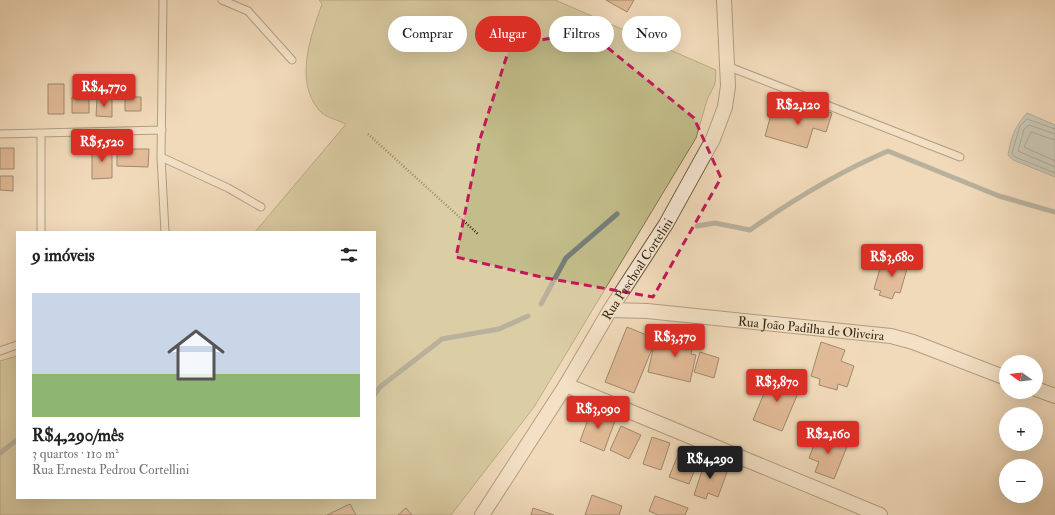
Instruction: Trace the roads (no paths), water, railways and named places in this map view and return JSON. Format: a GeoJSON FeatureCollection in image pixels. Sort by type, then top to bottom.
{"type":"FeatureCollection","features":[{"type":"Feature","properties":{"kind":"street","name":"Rua Paschoal Cortelini"},"geometry":{"type":"LineString","coordinates":[[482,515],[566,385],[610,310],[666,224],[713,139],[725,107],[728,86],[724,0]]}},
{"type":"Feature","properties":{"kind":"street","name":"Rua João Padilha de Oliveira"},"geometry":{"type":"LineString","coordinates":[[610,310],[647,311],[891,336],[913,342],[999,375]]}},
{"type":"Feature","properties":{"kind":"street"},"geometry":{"type":"LineString","coordinates":[[566,385],[880,515]]}},
{"type":"Feature","properties":{"kind":"street"},"geometry":{"type":"LineString","coordinates":[[1043,392],[1055,396]]}},
{"type":"Feature","properties":{"kind":"lane"},"geometry":{"type":"LineString","coordinates":[[162,0],[161,157],[165,231]]}},
{"type":"Feature","properties":{"kind":"lane"},"geometry":{"type":"LineString","coordinates":[[222,0],[248,12],[292,60]]}},
{"type":"Feature","properties":{"kind":"lane"},"geometry":{"type":"LineString","coordinates":[[727,66],[960,157]]}},
{"type":"Feature","properties":{"kind":"lane"},"geometry":{"type":"LineString","coordinates":[[0,134],[162,130]]}},
{"type":"Feature","properties":{"kind":"lane"},"geometry":{"type":"LineString","coordinates":[[41,134],[41,231]]}},
{"type":"Feature","properties":{"kind":"lane"},"geometry":{"type":"LineString","coordinates":[[161,157],[228,188],[261,207]]}},
{"type":"Feature","properties":{"kind":"lane"},"geometry":{"type":"LineString","coordinates":[[0,351],[16,345]]}},
{"type":"Feature","properties":{"kind":"water"},"geometry":{"type":"Polygon","coordinates":[[[1027,113],[1055,125],[1055,177],[1013,160],[1008,155],[1014,132],[1027,113]]]}},
{"type":"Feature","properties":{"kind":"waterway"},"geometry":{"type":"LineString","coordinates":[[697,226],[715,223],[750,230],[817,187],[888,151],[999,196],[1055,212]]}},
{"type":"Feature","properties":{"kind":"waterway"},"geometry":{"type":"LineString","coordinates":[[541,304],[566,258],[617,214]]}},
{"type":"Feature","properties":{"kind":"waterway"},"geometry":{"type":"LineString","coordinates":[[376,393],[380,387],[442,339],[499,329],[528,316]]}},
{"type":"Feature","properties":{"kind":"waterway"},"geometry":{"type":"LineString","coordinates":[[0,453],[16,441]]}}]}
